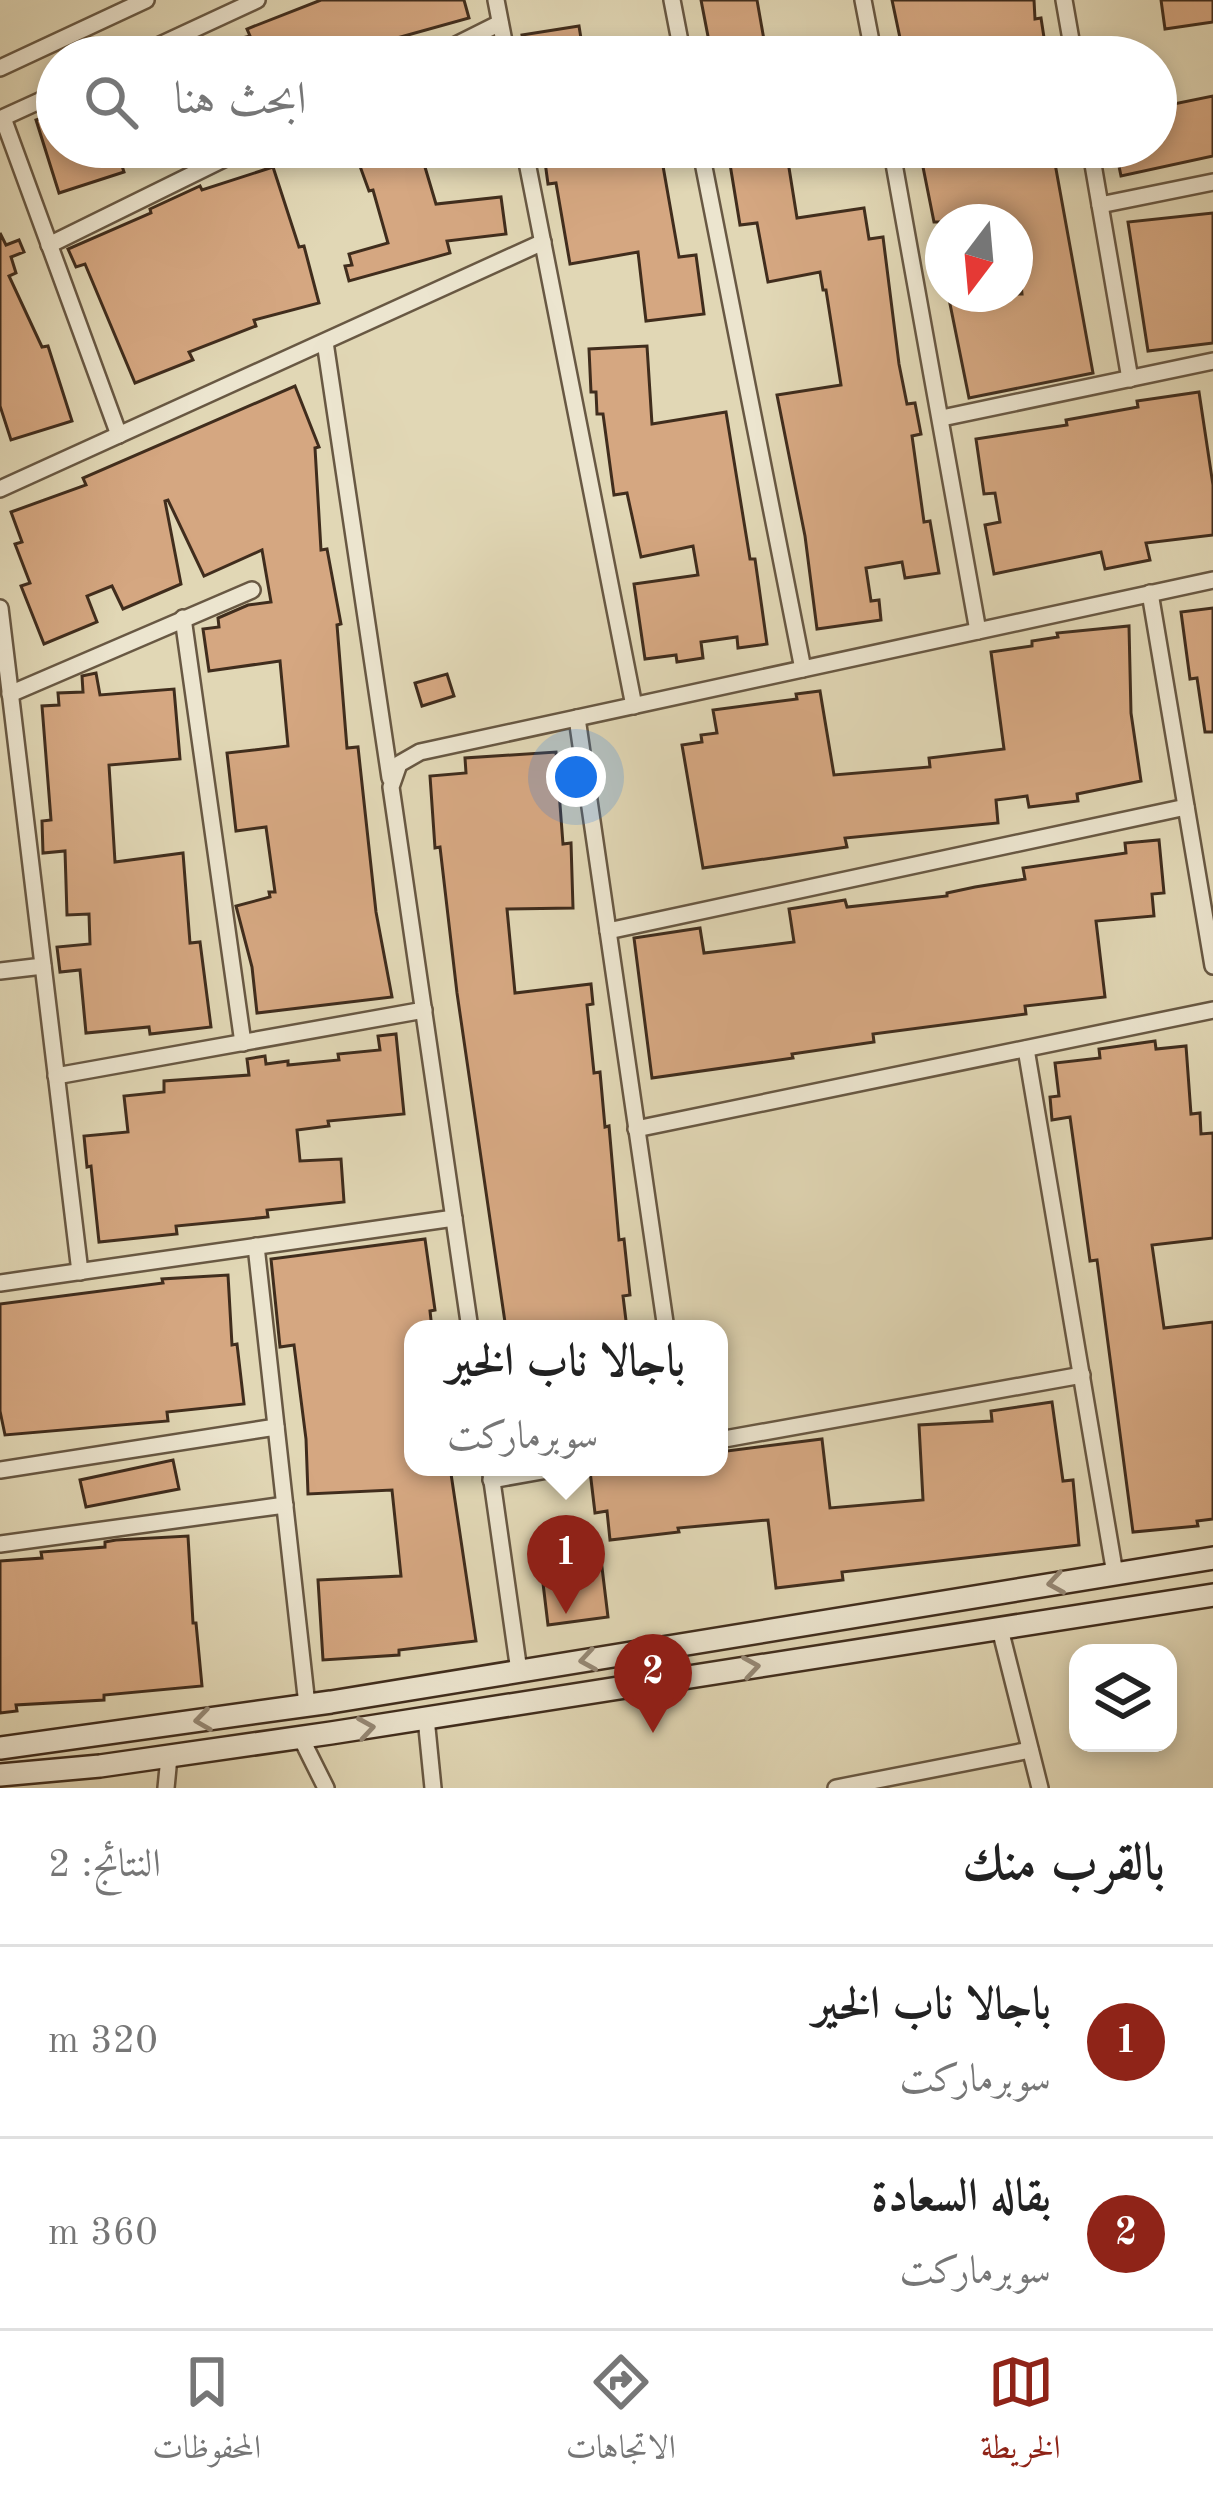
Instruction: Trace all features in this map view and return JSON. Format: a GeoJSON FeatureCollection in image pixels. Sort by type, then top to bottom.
{"type":"FeatureCollection","features":[{"type":"Feature","properties":{"kind":"main road"},"geometry":{"type":"LineString","coordinates":[[0,1748],[308,1705],[1213,1558]]}},
{"type":"Feature","properties":{"kind":"main road"},"geometry":{"type":"LineString","coordinates":[[6,1779],[301,1738],[1213,1595]]}},
{"type":"Feature","properties":{"kind":"street"},"geometry":{"type":"LineString","coordinates":[[69,36],[146,0]]}},
{"type":"Feature","properties":{"kind":"street"},"geometry":{"type":"LineString","coordinates":[[179,36],[257,0]]}},
{"type":"Feature","properties":{"kind":"street"},"geometry":{"type":"LineString","coordinates":[[496,0],[503,36]]}},
{"type":"Feature","properties":{"kind":"street"},"geometry":{"type":"LineString","coordinates":[[672,0],[679,36]]}},
{"type":"Feature","properties":{"kind":"street"},"geometry":{"type":"LineString","coordinates":[[862,0],[870,36]]}},
{"type":"Feature","properties":{"kind":"street"},"geometry":{"type":"LineString","coordinates":[[1064,0],[1070,36]]}},
{"type":"Feature","properties":{"kind":"street"},"geometry":{"type":"LineString","coordinates":[[474,36],[500,23]]}},
{"type":"Feature","properties":{"kind":"street"},"geometry":{"type":"LineString","coordinates":[[0,68],[36,51]]}},
{"type":"Feature","properties":{"kind":"street"},"geometry":{"type":"LineString","coordinates":[[36,103],[2,118],[119,435]]}},
{"type":"Feature","properties":{"kind":"street"},"geometry":{"type":"LineString","coordinates":[[50,244],[205,168]]}},
{"type":"Feature","properties":{"kind":"street"},"geometry":{"type":"LineString","coordinates":[[528,168],[634,706]]}},
{"type":"Feature","properties":{"kind":"street"},"geometry":{"type":"LineString","coordinates":[[704,168],[803,669]]}},
{"type":"Feature","properties":{"kind":"street"},"geometry":{"type":"LineString","coordinates":[[895,168],[978,631]]}},
{"type":"Feature","properties":{"kind":"street"},"geometry":{"type":"LineString","coordinates":[[1094,168],[1130,379]]}},
{"type":"Feature","properties":{"kind":"street"},"geometry":{"type":"LineString","coordinates":[[1100,205],[1213,182]]}},
{"type":"Feature","properties":{"kind":"street"},"geometry":{"type":"LineString","coordinates":[[0,489],[543,242]]}},
{"type":"Feature","properties":{"kind":"street"},"geometry":{"type":"LineString","coordinates":[[325,341],[469,1320]]}},
{"type":"Feature","properties":{"kind":"street"},"geometry":{"type":"LineString","coordinates":[[942,418],[1213,361]]}},
{"type":"Feature","properties":{"kind":"street"},"geometry":{"type":"LineString","coordinates":[[392,787],[393,775],[408,757],[1213,580]]}},
{"type":"Feature","properties":{"kind":"street"},"geometry":{"type":"LineString","coordinates":[[10,694],[252,590]]}},
{"type":"Feature","properties":{"kind":"street"},"geometry":{"type":"LineString","coordinates":[[1150,593],[1213,966]]}},
{"type":"Feature","properties":{"kind":"street"},"geometry":{"type":"LineString","coordinates":[[0,608],[80,1272]]}},
{"type":"Feature","properties":{"kind":"street"},"geometry":{"type":"LineString","coordinates":[[183,618],[243,1043]]}},
{"type":"Feature","properties":{"kind":"street"},"geometry":{"type":"LineString","coordinates":[[577,718],[665,1320]]}},
{"type":"Feature","properties":{"kind":"street"},"geometry":{"type":"LineString","coordinates":[[608,931],[1186,807]]}},
{"type":"Feature","properties":{"kind":"street"},"geometry":{"type":"LineString","coordinates":[[0,970],[43,966]]}},
{"type":"Feature","properties":{"kind":"street"},"geometry":{"type":"LineString","coordinates":[[56,1076],[424,1010]]}},
{"type":"Feature","properties":{"kind":"street"},"geometry":{"type":"LineString","coordinates":[[636,1129],[1213,1010]]}},
{"type":"Feature","properties":{"kind":"street"},"geometry":{"type":"LineString","coordinates":[[1027,1049],[1115,1574]]}},
{"type":"Feature","properties":{"kind":"street"},"geometry":{"type":"LineString","coordinates":[[0,1283],[454,1218]]}},
{"type":"Feature","properties":{"kind":"street"},"geometry":{"type":"LineString","coordinates":[[256,1246],[308,1705]]}},
{"type":"Feature","properties":{"kind":"street"},"geometry":{"type":"LineString","coordinates":[[728,1437],[1082,1375]]}},
{"type":"Feature","properties":{"kind":"street"},"geometry":{"type":"LineString","coordinates":[[0,1470],[276,1427]]}},
{"type":"Feature","properties":{"kind":"street"},"geometry":{"type":"LineString","coordinates":[[490,1476],[519,1671]]}},
{"type":"Feature","properties":{"kind":"street"},"geometry":{"type":"LineString","coordinates":[[0,1544],[285,1504]]}},
{"type":"Feature","properties":{"kind":"street"},"geometry":{"type":"LineString","coordinates":[[1000,1629],[1040,1788]]}},
{"type":"Feature","properties":{"kind":"street"},"geometry":{"type":"LineString","coordinates":[[426,1718],[433,1788]]}},
{"type":"Feature","properties":{"kind":"street"},"geometry":{"type":"LineString","coordinates":[[301,1738],[326,1788]]}},
{"type":"Feature","properties":{"kind":"street"},"geometry":{"type":"LineString","coordinates":[[836,1788],[1030,1750]]}},
{"type":"Feature","properties":{"kind":"street"},"geometry":{"type":"LineString","coordinates":[[166,1788],[169,1756]]}},
{"type":"Feature","properties":{"kind":"building"},"geometry":{"type":"Polygon","coordinates":[[[321,0],[464,0],[469,18],[404,36],[250,36],[247,29],[321,0]]]}},
{"type":"Feature","properties":{"kind":"building"},"geometry":{"type":"Polygon","coordinates":[[[701,0],[757,0],[763,36],[708,36],[701,0]]]}},
{"type":"Feature","properties":{"kind":"building"},"geometry":{"type":"Polygon","coordinates":[[[892,0],[1034,0],[1035,19],[1041,18],[1044,36],[900,36],[892,0]]]}},
{"type":"Feature","properties":{"kind":"building"},"geometry":{"type":"Polygon","coordinates":[[[1161,0],[1213,0],[1213,22],[1165,29],[1161,0]]]}},
{"type":"Feature","properties":{"kind":"building"},"geometry":{"type":"Polygon","coordinates":[[[579,26],[581,36],[522,36],[579,26]]]}},
{"type":"Feature","properties":{"kind":"building"},"geometry":{"type":"Polygon","coordinates":[[[1213,96],[1213,156],[1177,164],[1177,103],[1213,96]]]}},
{"type":"Feature","properties":{"kind":"building"},"geometry":{"type":"Polygon","coordinates":[[[51,168],[123,168],[124,172],[59,193],[51,168]]]}},
{"type":"Feature","properties":{"kind":"building"},"geometry":{"type":"Polygon","coordinates":[[[273,168],[299,247],[304,246],[319,303],[254,320],[256,326],[189,352],[193,360],[135,383],[85,264],[76,267],[68,249],[200,186],[202,190],[273,168]]]}},
{"type":"Feature","properties":{"kind":"building"},"geometry":{"type":"Polygon","coordinates":[[[361,168],[425,168],[436,204],[501,197],[506,234],[447,241],[450,253],[349,281],[345,266],[352,265],[349,254],[388,243],[373,190],[369,191],[361,168]]]}},
{"type":"Feature","properties":{"kind":"building"},"geometry":{"type":"Polygon","coordinates":[[[546,168],[663,168],[679,257],[696,255],[704,314],[646,321],[638,252],[570,264],[556,183],[548,184],[546,168]]]}},
{"type":"Feature","properties":{"kind":"building"},"geometry":{"type":"Polygon","coordinates":[[[731,168],[789,168],[797,218],[864,208],[869,239],[883,237],[899,364],[907,404],[915,403],[921,434],[912,436],[924,522],[930,521],[939,573],[905,578],[902,562],[866,568],[871,601],[879,600],[881,620],[817,629],[805,536],[777,395],[841,385],[826,290],[820,272],[768,282],[757,223],[740,225],[731,168]]]}},
{"type":"Feature","properties":{"kind":"building"},"geometry":{"type":"Polygon","coordinates":[[[923,168],[1056,168],[1093,373],[969,398],[952,312],[1033,312],[1033,204],[930,204],[923,168]]]}},
{"type":"Feature","properties":{"kind":"building"},"geometry":{"type":"Polygon","coordinates":[[[1119,168],[1158,168],[1121,176],[1119,168]]]}},
{"type":"Feature","properties":{"kind":"building"},"geometry":{"type":"Polygon","coordinates":[[[1213,213],[1213,343],[1148,351],[1128,222],[1213,213]]]}},
{"type":"Feature","properties":{"kind":"building"},"geometry":{"type":"Polygon","coordinates":[[[0,233],[6,245],[19,240],[24,252],[11,257],[16,273],[9,276],[42,347],[48,346],[72,421],[11,440],[0,406],[0,233]]]}},
{"type":"Feature","properties":{"kind":"building"},"geometry":{"type":"Polygon","coordinates":[[[647,346],[652,424],[726,412],[767,644],[738,648],[737,637],[701,642],[703,658],[645,659],[634,584],[698,575],[693,546],[641,557],[627,493],[614,495],[603,414],[597,414],[596,392],[591,392],[589,349],[647,346]]]}},
{"type":"Feature","properties":{"kind":"building"},"geometry":{"type":"Polygon","coordinates":[[[295,386],[319,447],[315,448],[321,550],[327,549],[341,624],[337,625],[347,748],[358,747],[376,912],[392,997],[257,1013],[252,967],[236,906],[275,892],[266,827],[236,831],[227,753],[288,746],[280,661],[209,671],[203,629],[219,627],[218,618],[248,605],[271,602],[262,550],[204,576],[165,501],[181,584],[123,609],[112,586],[87,596],[97,622],[44,644],[21,586],[30,583],[15,544],[22,542],[11,512],[86,485],[83,478],[295,386]]]}},
{"type":"Feature","properties":{"kind":"building"},"geometry":{"type":"Polygon","coordinates":[[[1199,392],[1213,485],[1213,535],[1146,543],[1150,560],[1105,569],[1101,552],[994,574],[985,525],[1000,522],[995,493],[984,494],[976,439],[1067,425],[1066,420],[1138,407],[1137,401],[1199,392]]]}},
{"type":"Feature","properties":{"kind":"building"},"geometry":{"type":"Polygon","coordinates":[[[1213,608],[1213,732],[1205,732],[1197,678],[1190,679],[1181,612],[1213,608]]]}},
{"type":"Feature","properties":{"kind":"building"},"geometry":{"type":"Polygon","coordinates":[[[1129,626],[1131,713],[1141,781],[1077,794],[1078,801],[1029,807],[1027,796],[996,800],[998,823],[845,838],[847,847],[703,868],[682,745],[702,742],[701,735],[717,733],[713,710],[797,699],[796,694],[820,691],[834,775],[930,767],[929,758],[1004,749],[991,652],[1032,646],[1032,641],[1058,637],[1057,633],[1129,626]]]}},
{"type":"Feature","properties":{"kind":"building"},"geometry":{"type":"Polygon","coordinates":[[[96,673],[100,695],[174,689],[180,759],[109,765],[115,862],[183,853],[190,943],[200,942],[211,1027],[150,1034],[149,1027],[86,1033],[80,970],[60,972],[57,947],[90,944],[89,914],[67,915],[65,851],[43,853],[42,821],[51,820],[42,706],[59,705],[58,693],[83,692],[82,676],[96,673]]]}},
{"type":"Feature","properties":{"kind":"building"},"geometry":{"type":"Polygon","coordinates":[[[447,674],[454,696],[422,706],[415,683],[447,674]]]}},
{"type":"Feature","properties":{"kind":"building"},"geometry":{"type":"Polygon","coordinates":[[[556,752],[563,844],[571,843],[573,908],[507,909],[515,993],[591,984],[593,1004],[587,1005],[594,1073],[600,1072],[605,1127],[609,1126],[619,1240],[624,1239],[630,1295],[623,1296],[626,1320],[505,1320],[440,847],[435,848],[430,776],[466,773],[465,758],[556,752]]]}},
{"type":"Feature","properties":{"kind":"building"},"geometry":{"type":"Polygon","coordinates":[[[1159,840],[1164,893],[1152,894],[1154,916],[1096,921],[1105,997],[1025,1006],[1026,1014],[873,1034],[874,1042],[652,1078],[634,938],[700,928],[704,953],[794,942],[789,909],[845,900],[847,907],[947,896],[1025,879],[1023,868],[1126,853],[1125,843],[1159,840]]]}},
{"type":"Feature","properties":{"kind":"building"},"geometry":{"type":"Polygon","coordinates":[[[396,1034],[404,1114],[328,1121],[329,1126],[297,1130],[300,1161],[341,1159],[344,1202],[267,1210],[268,1217],[176,1226],[177,1234],[99,1242],[84,1136],[128,1132],[124,1096],[164,1092],[164,1081],[249,1075],[247,1059],[265,1056],[266,1064],[288,1061],[288,1065],[339,1060],[338,1054],[380,1050],[378,1036],[396,1034]]]}},
{"type":"Feature","properties":{"kind":"building"},"geometry":{"type":"Polygon","coordinates":[[[1155,1041],[1156,1049],[1186,1046],[1191,1114],[1200,1113],[1201,1134],[1213,1133],[1213,1238],[1152,1245],[1164,1328],[1213,1322],[1213,1519],[1197,1521],[1198,1526],[1133,1532],[1097,1260],[1090,1261],[1070,1117],[1052,1120],[1050,1097],[1059,1096],[1055,1063],[1100,1058],[1099,1049],[1155,1041]]]}},
{"type":"Feature","properties":{"kind":"building"},"geometry":{"type":"Polygon","coordinates":[[[425,1239],[435,1310],[430,1311],[431,1320],[404,1320],[404,1476],[451,1476],[476,1641],[399,1650],[399,1655],[323,1660],[318,1580],[401,1576],[392,1490],[308,1494],[294,1345],[280,1347],[271,1259],[425,1239]]]}},
{"type":"Feature","properties":{"kind":"building"},"geometry":{"type":"Polygon","coordinates":[[[228,1275],[232,1345],[237,1344],[244,1404],[167,1412],[168,1421],[5,1435],[0,1411],[0,1304],[163,1283],[162,1279],[228,1275]]]}},
{"type":"Feature","properties":{"kind":"building"},"geometry":{"type":"Polygon","coordinates":[[[1052,1402],[1063,1481],[1073,1480],[1079,1545],[842,1572],[843,1580],[776,1588],[768,1520],[610,1540],[607,1511],[595,1513],[591,1476],[728,1476],[728,1451],[822,1439],[830,1508],[923,1500],[919,1425],[992,1421],[991,1411],[1052,1402]]]}},
{"type":"Feature","properties":{"kind":"building"},"geometry":{"type":"Polygon","coordinates":[[[173,1460],[179,1489],[86,1507],[80,1480],[173,1460]]]}},
{"type":"Feature","properties":{"kind":"building"},"geometry":{"type":"Polygon","coordinates":[[[188,1536],[202,1686],[104,1695],[104,1700],[16,1705],[17,1711],[0,1713],[0,1561],[105,1547],[105,1542],[116,1540],[188,1536]]]}},
{"type":"Feature","properties":{"kind":"building"},"geometry":{"type":"Polygon","coordinates":[[[600,1551],[608,1617],[548,1625],[540,1558],[600,1551]]]}},
{"type":"Feature","properties":{"kind":"place","name":"باجالا ناب الخير"},"geometry":{"type":"Point","coordinates":[566,1614]}},
{"type":"Feature","properties":{"kind":"place","name":"بقاله السعادة"},"geometry":{"type":"Point","coordinates":[653,1733]}}]}
